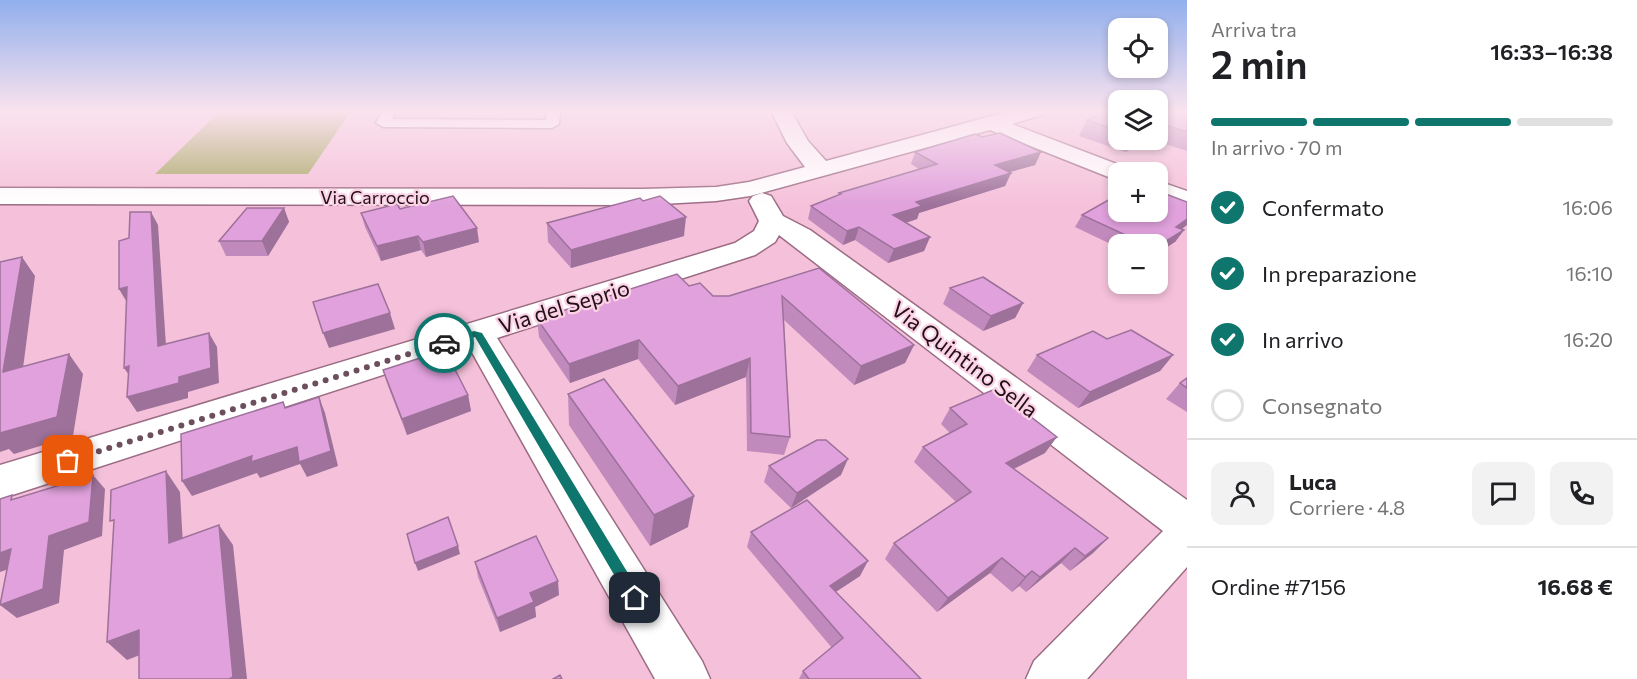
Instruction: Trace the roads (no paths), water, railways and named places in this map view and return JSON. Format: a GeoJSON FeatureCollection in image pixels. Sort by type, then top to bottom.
{"type":"FeatureCollection","features":[{"type":"Feature","properties":{"kind":"street"},"geometry":{"type":"LineString","coordinates":[[796,143],[807,158],[822,169]]}},
{"type":"Feature","properties":{"kind":"street","name":"Via Carroccio"},"geometry":{"type":"LineString","coordinates":[[0,196],[644,197],[716,194],[750,189],[919,143]]}},
{"type":"Feature","properties":{"kind":"street"},"geometry":{"type":"LineString","coordinates":[[1042,143],[1108,169]]}},
{"type":"Feature","properties":{"kind":"street"},"geometry":{"type":"LineString","coordinates":[[750,189],[765,204],[772,221]]}},
{"type":"Feature","properties":{"kind":"street"},"geometry":{"type":"LineString","coordinates":[[1168,192],[1187,200]]}},
{"type":"Feature","properties":{"kind":"street","name":"Via del Seprio"},"geometry":{"type":"LineString","coordinates":[[0,482],[746,249],[765,236],[772,221]]}},
{"type":"Feature","properties":{"kind":"street","name":"Via Quintino Sella"},"geometry":{"type":"LineString","coordinates":[[772,221],[800,236],[1187,524]]}},
{"type":"Feature","properties":{"kind":"street"},"geometry":{"type":"LineString","coordinates":[[477,333],[684,679]]}},
{"type":"Feature","properties":{"kind":"street"},"geometry":{"type":"LineString","coordinates":[[1052,679],[1187,537]]}}]}
